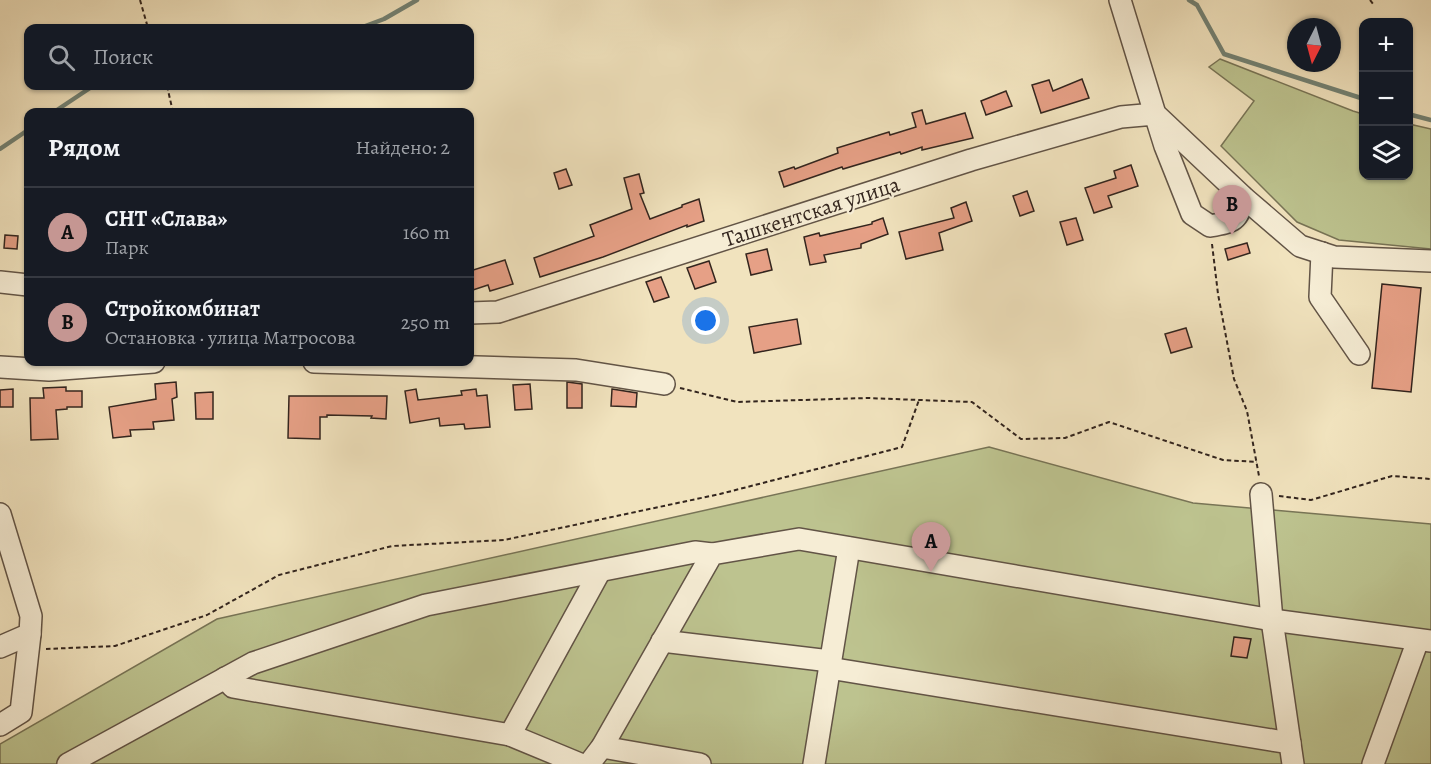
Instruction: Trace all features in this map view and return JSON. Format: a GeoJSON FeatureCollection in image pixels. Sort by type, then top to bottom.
{"type":"FeatureCollection","features":[{"type":"Feature","properties":{"kind":"street"},"geometry":{"type":"LineString","coordinates":[[1120,0],[1165,146],[1192,214],[1210,226],[1229,223],[1240,213],[1244,197]]}},
{"type":"Feature","properties":{"kind":"street"},"geometry":{"type":"LineString","coordinates":[[1155,114],[1300,246],[1334,257],[1431,261]]}},
{"type":"Feature","properties":{"kind":"street","name":"Ташкентская улица"},"geometry":{"type":"LineString","coordinates":[[474,313],[498,312],[971,160],[1121,117],[1155,114]]}},
{"type":"Feature","properties":{"kind":"street"},"geometry":{"type":"LineString","coordinates":[[1322,253],[1320,297],[1359,354]]}},
{"type":"Feature","properties":{"kind":"street"},"geometry":{"type":"LineString","coordinates":[[0,282],[24,285]]}},
{"type":"Feature","properties":{"kind":"street"},"geometry":{"type":"LineString","coordinates":[[0,366],[49,370],[102,366]]}},
{"type":"Feature","properties":{"kind":"street"},"geometry":{"type":"LineString","coordinates":[[445,366],[576,370],[664,384]]}},
{"type":"Feature","properties":{"kind":"street"},"geometry":{"type":"LineString","coordinates":[[662,641],[830,665],[1292,754],[1272,621],[1261,494]]}},
{"type":"Feature","properties":{"kind":"street"},"geometry":{"type":"LineString","coordinates":[[0,514],[30,633],[21,712],[0,725]]}},
{"type":"Feature","properties":{"kind":"street"},"geometry":{"type":"LineString","coordinates":[[68,764],[253,663],[426,604],[696,552],[712,554],[799,539],[1272,621],[1424,641],[1373,764]]}},
{"type":"Feature","properties":{"kind":"street"},"geometry":{"type":"LineString","coordinates":[[814,764],[849,548]]}},
{"type":"Feature","properties":{"kind":"street"},"geometry":{"type":"LineString","coordinates":[[589,764],[602,747],[712,554]]}},
{"type":"Feature","properties":{"kind":"street"},"geometry":{"type":"LineString","coordinates":[[510,735],[600,571]]}},
{"type":"Feature","properties":{"kind":"street"},"geometry":{"type":"LineString","coordinates":[[0,647],[30,633]]}},
{"type":"Feature","properties":{"kind":"street"},"geometry":{"type":"LineString","coordinates":[[225,678],[233,687],[510,735],[580,764]]}},
{"type":"Feature","properties":{"kind":"street"},"geometry":{"type":"LineString","coordinates":[[602,747],[700,764]]}},
{"type":"Feature","properties":{"kind":"path"},"geometry":{"type":"LineString","coordinates":[[140,0],[147,24]]}},
{"type":"Feature","properties":{"kind":"path"},"geometry":{"type":"LineString","coordinates":[[1370,0],[1374,5]]}},
{"type":"Feature","properties":{"kind":"path"},"geometry":{"type":"LineString","coordinates":[[168,90],[172,108]]}},
{"type":"Feature","properties":{"kind":"path"},"geometry":{"type":"LineString","coordinates":[[1210,226],[1218,294],[1234,379],[1246,411],[1261,494],[1311,500],[1392,476],[1431,479]]}},
{"type":"Feature","properties":{"kind":"path"},"geometry":{"type":"LineString","coordinates":[[664,384],[737,402],[867,398],[972,402],[1021,439],[1065,438],[1109,422],[1223,460],[1257,462]]}},
{"type":"Feature","properties":{"kind":"path"},"geometry":{"type":"LineString","coordinates":[[30,633],[115,646],[207,615],[279,575],[392,546],[504,540],[720,494],[902,447],[919,400]]}},
{"type":"Feature","properties":{"kind":"green space"},"geometry":{"type":"Polygon","coordinates":[[[1220,59],[1359,113],[1359,180],[1413,180],[1413,125],[1431,129],[1431,249],[1339,240],[1297,222],[1221,146],[1254,101],[1209,67],[1220,59]]]}},
{"type":"Feature","properties":{"kind":"green space"},"geometry":{"type":"Polygon","coordinates":[[[989,447],[1193,503],[1431,524],[1431,764],[0,764],[0,744],[217,619],[989,447]]]}},
{"type":"Feature","properties":{"kind":"building"},"geometry":{"type":"Polygon","coordinates":[[[1082,79],[1089,98],[1041,113],[1032,85],[1049,80],[1053,91],[1082,79]]]}},
{"type":"Feature","properties":{"kind":"building"},"geometry":{"type":"Polygon","coordinates":[[[1006,91],[1012,106],[986,115],[981,101],[1006,91]]]}},
{"type":"Feature","properties":{"kind":"building"},"geometry":{"type":"Polygon","coordinates":[[[922,110],[926,124],[965,113],[973,138],[922,150],[922,147],[843,169],[842,167],[784,187],[779,172],[794,167],[795,169],[838,153],[837,148],[889,132],[890,135],[916,127],[912,113],[922,110]]]}},
{"type":"Feature","properties":{"kind":"building"},"geometry":{"type":"Polygon","coordinates":[[[1131,165],[1138,186],[1108,196],[1112,207],[1094,213],[1085,188],[1116,178],[1114,171],[1131,165]]]}},
{"type":"Feature","properties":{"kind":"building"},"geometry":{"type":"Polygon","coordinates":[[[566,169],[572,185],[559,189],[554,173],[566,169]]]}},
{"type":"Feature","properties":{"kind":"building"},"geometry":{"type":"Polygon","coordinates":[[[639,174],[644,193],[640,194],[650,219],[699,199],[704,221],[540,277],[534,258],[594,236],[590,225],[632,209],[624,178],[639,174]]]}},
{"type":"Feature","properties":{"kind":"building"},"geometry":{"type":"Polygon","coordinates":[[[1027,191],[1034,211],[1020,216],[1013,196],[1027,191]]]}},
{"type":"Feature","properties":{"kind":"building"},"geometry":{"type":"Polygon","coordinates":[[[966,202],[972,221],[939,233],[943,250],[906,259],[899,232],[954,218],[951,208],[966,202]]]}},
{"type":"Feature","properties":{"kind":"building"},"geometry":{"type":"Polygon","coordinates":[[[883,218],[888,234],[861,244],[861,248],[824,255],[826,262],[810,265],[804,237],[819,233],[820,236],[872,224],[883,218]]]}},
{"type":"Feature","properties":{"kind":"building"},"geometry":{"type":"Polygon","coordinates":[[[1076,218],[1083,240],[1067,245],[1060,222],[1076,218]]]}},
{"type":"Feature","properties":{"kind":"building"},"geometry":{"type":"Polygon","coordinates":[[[5,235],[18,236],[17,249],[4,248],[5,235]]]}},
{"type":"Feature","properties":{"kind":"building"},"geometry":{"type":"Polygon","coordinates":[[[1247,243],[1250,253],[1228,260],[1225,249],[1247,243]]]}},
{"type":"Feature","properties":{"kind":"building"},"geometry":{"type":"Polygon","coordinates":[[[767,249],[772,270],[751,275],[746,254],[767,249]]]}},
{"type":"Feature","properties":{"kind":"building"},"geometry":{"type":"Polygon","coordinates":[[[505,260],[513,284],[490,291],[488,285],[474,290],[474,270],[505,260]]]}},
{"type":"Feature","properties":{"kind":"building"},"geometry":{"type":"Polygon","coordinates":[[[709,261],[716,282],[695,289],[687,268],[709,261]]]}},
{"type":"Feature","properties":{"kind":"building"},"geometry":{"type":"Polygon","coordinates":[[[661,277],[669,297],[654,302],[646,282],[661,277]]]}},
{"type":"Feature","properties":{"kind":"building"},"geometry":{"type":"Polygon","coordinates":[[[1382,284],[1421,288],[1411,392],[1372,388],[1382,284]]]}},
{"type":"Feature","properties":{"kind":"building"},"geometry":{"type":"Polygon","coordinates":[[[797,319],[801,344],[754,353],[749,327],[797,319]]]}},
{"type":"Feature","properties":{"kind":"building"},"geometry":{"type":"Polygon","coordinates":[[[1186,328],[1192,347],[1171,353],[1165,334],[1186,328]]]}},
{"type":"Feature","properties":{"kind":"building"},"geometry":{"type":"Polygon","coordinates":[[[176,382],[177,397],[172,399],[174,420],[153,422],[154,429],[130,430],[131,436],[113,438],[109,407],[156,399],[155,384],[176,382]]]}},
{"type":"Feature","properties":{"kind":"building"},"geometry":{"type":"Polygon","coordinates":[[[567,382],[582,384],[582,408],[567,408],[567,382]]]}},
{"type":"Feature","properties":{"kind":"building"},"geometry":{"type":"Polygon","coordinates":[[[530,384],[532,409],[515,410],[513,385],[530,384]]]}},
{"type":"Feature","properties":{"kind":"building"},"geometry":{"type":"Polygon","coordinates":[[[66,387],[66,391],[82,391],[82,407],[56,410],[58,439],[31,440],[30,398],[44,398],[43,388],[66,387]]]}},
{"type":"Feature","properties":{"kind":"building"},"geometry":{"type":"Polygon","coordinates":[[[13,389],[13,407],[0,407],[0,390],[13,389]]]}},
{"type":"Feature","properties":{"kind":"building"},"geometry":{"type":"Polygon","coordinates":[[[416,389],[418,400],[462,395],[461,391],[476,389],[477,396],[487,395],[490,427],[465,429],[464,424],[440,426],[439,418],[410,423],[405,391],[416,389]]]}},
{"type":"Feature","properties":{"kind":"building"},"geometry":{"type":"Polygon","coordinates":[[[612,389],[637,393],[636,407],[611,406],[612,389]]]}},
{"type":"Feature","properties":{"kind":"building"},"geometry":{"type":"Polygon","coordinates":[[[213,392],[213,419],[196,419],[195,393],[213,392]]]}},
{"type":"Feature","properties":{"kind":"building"},"geometry":{"type":"Polygon","coordinates":[[[289,396],[387,396],[386,419],[371,418],[372,416],[327,415],[327,417],[320,417],[320,439],[288,438],[289,396]]]}},
{"type":"Feature","properties":{"kind":"building"},"geometry":{"type":"Polygon","coordinates":[[[1234,637],[1251,639],[1247,658],[1231,656],[1234,637]]]}},
{"type":"Feature","properties":{"kind":"waterway"},"geometry":{"type":"LineString","coordinates":[[371,24],[417,0]]}},
{"type":"Feature","properties":{"kind":"waterway"},"geometry":{"type":"LineString","coordinates":[[1189,0],[1197,5],[1224,54],[1359,97]]}},
{"type":"Feature","properties":{"kind":"waterway"},"geometry":{"type":"LineString","coordinates":[[60,108],[87,90]]}},
{"type":"Feature","properties":{"kind":"waterway"},"geometry":{"type":"LineString","coordinates":[[1413,115],[1431,120]]}},
{"type":"Feature","properties":{"kind":"waterway"},"geometry":{"type":"LineString","coordinates":[[0,149],[24,133]]}},
{"type":"Feature","properties":{"kind":"place","name":"Стройкомбинат"},"geometry":{"type":"Point","coordinates":[1232,235]}},
{"type":"Feature","properties":{"kind":"place","name":"СНТ «Слава»"},"geometry":{"type":"Point","coordinates":[931,572]}}]}
